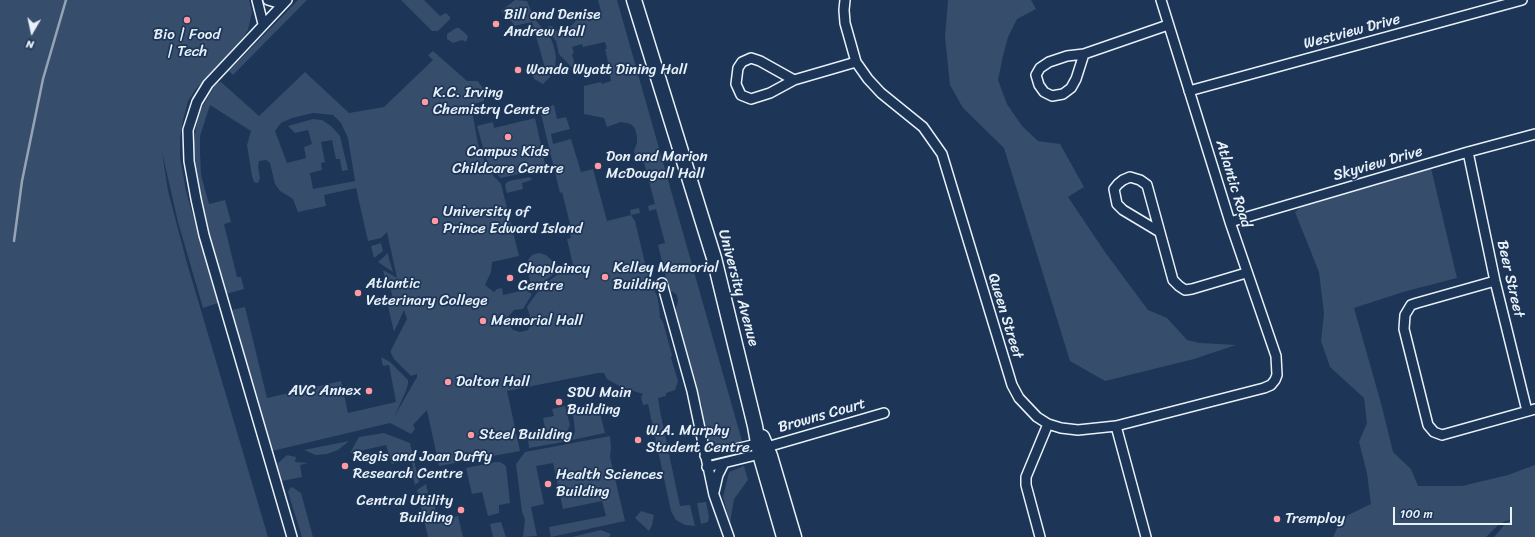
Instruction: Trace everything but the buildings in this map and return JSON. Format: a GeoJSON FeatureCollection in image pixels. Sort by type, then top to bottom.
{"type":"FeatureCollection","features":[{"type":"Feature","properties":{"kind":"main road","name":"University Avenue"},"geometry":{"type":"LineString","coordinates":[[634,0],[714,258],[784,537]]}},
{"type":"Feature","properties":{"kind":"main road","name":"University Avenue"},"geometry":{"type":"LineString","coordinates":[[761,448],[794,537]]}},
{"type":"Feature","properties":{"kind":"street"},"geometry":{"type":"LineString","coordinates":[[257,0],[263,24]]}},
{"type":"Feature","properties":{"kind":"street"},"geometry":{"type":"LineString","coordinates":[[268,0],[278,3],[286,1]]}},
{"type":"Feature","properties":{"kind":"street","name":"Queen Street"},"geometry":{"type":"LineString","coordinates":[[845,0],[845,23],[856,62],[881,93],[923,127],[942,154],[1012,385],[1019,398],[1028,409],[1048,424],[1060,428],[1078,430],[1116,426],[1271,386],[1277,375]]}},
{"type":"Feature","properties":{"kind":"street","name":"Atlantic Road"},"geometry":{"type":"LineString","coordinates":[[1161,0],[1246,273],[1276,356],[1277,375]]}},
{"type":"Feature","properties":{"kind":"street","name":"Westview Drive"},"geometry":{"type":"LineString","coordinates":[[1189,91],[1522,0]]}},
{"type":"Feature","properties":{"kind":"street"},"geometry":{"type":"LineString","coordinates":[[286,1],[208,84],[197,102],[188,130],[189,161],[204,235],[292,537]]}},
{"type":"Feature","properties":{"kind":"street"},"geometry":{"type":"LineString","coordinates":[[1084,54],[1076,79],[1071,88],[1063,94],[1052,96],[1044,92],[1039,85],[1036,75],[1040,68],[1049,62],[1067,56],[1084,54],[1168,24]]}},
{"type":"Feature","properties":{"kind":"street"},"geometry":{"type":"LineString","coordinates":[[794,80],[760,61],[751,58],[742,62],[738,68],[736,84],[741,95],[750,99],[770,93],[794,80],[856,62]]}},
{"type":"Feature","properties":{"kind":"street","name":"Skyview Drive"},"geometry":{"type":"LineString","coordinates":[[1230,222],[1468,152],[1535,134]]}},
{"type":"Feature","properties":{"kind":"street","name":"Beer Street"},"geometry":{"type":"LineString","coordinates":[[1468,152],[1495,281],[1531,410]]}},
{"type":"Feature","properties":{"kind":"street"},"geometry":{"type":"LineString","coordinates":[[1158,231],[1123,210],[1117,204],[1114,189],[1123,180],[1130,177],[1140,180],[1147,186],[1158,231],[1173,280],[1178,286],[1185,290],[1192,289],[1246,273]]}},
{"type":"Feature","properties":{"kind":"street"},"geometry":{"type":"LineString","coordinates":[[1495,281],[1417,303],[1411,306],[1405,315],[1404,329],[1426,418],[1428,425],[1434,432],[1442,435],[1531,410]]}},
{"type":"Feature","properties":{"kind":"street"},"geometry":{"type":"LineString","coordinates":[[662,283],[692,391],[714,495],[729,537]]}},
{"type":"Feature","properties":{"kind":"street","name":"Browns Court"},"geometry":{"type":"LineString","coordinates":[[761,448],[884,412]]}},
{"type":"Feature","properties":{"kind":"street"},"geometry":{"type":"LineString","coordinates":[[1040,537],[1026,485],[1026,477],[1048,424]]}},
{"type":"Feature","properties":{"kind":"street"},"geometry":{"type":"LineString","coordinates":[[1116,426],[1146,537]]}},
{"type":"Feature","properties":{"kind":"street"},"geometry":{"type":"LineString","coordinates":[[705,456],[761,448]]}},
{"type":"Feature","properties":{"kind":"street"},"geometry":{"type":"LineString","coordinates":[[708,468],[761,448]]}},
{"type":"Feature","properties":{"kind":"street"},"geometry":{"type":"LineString","coordinates":[[714,495],[718,475],[724,463]]}},
{"type":"Feature","properties":{"kind":"shaded area"},"geometry":{"type":"Polygon","coordinates":[[[0,0],[249,0],[252,12],[248,30],[242,39],[196,89],[188,101],[180,139],[180,157],[186,191],[218,303],[203,308],[178,222],[162,152],[168,191],[187,263],[268,537],[0,537],[0,0]]]}},
{"type":"Feature","properties":{"kind":"shaded area"},"geometry":{"type":"Polygon","coordinates":[[[298,0],[307,0],[233,75],[229,71],[298,0]]]}},
{"type":"Feature","properties":{"kind":"shaded area"},"geometry":{"type":"Polygon","coordinates":[[[401,0],[424,0],[440,16],[446,13],[450,19],[438,31],[432,31],[401,0]]]}},
{"type":"Feature","properties":{"kind":"shaded area"},"geometry":{"type":"Polygon","coordinates":[[[515,0],[527,1],[534,18],[551,39],[554,47],[556,57],[555,67],[550,77],[543,84],[534,79],[532,71],[545,68],[532,22],[514,26],[513,23],[501,11],[515,0]]]}},
{"type":"Feature","properties":{"kind":"shaded area"},"geometry":{"type":"Polygon","coordinates":[[[598,0],[617,0],[742,441],[737,444],[717,448],[711,447],[706,443],[702,420],[702,405],[696,395],[673,318],[678,301],[677,295],[663,289],[661,284],[667,282],[658,245],[665,243],[656,209],[649,211],[648,206],[655,204],[642,155],[635,157],[634,151],[637,143],[637,136],[635,129],[632,125],[621,122],[607,127],[604,118],[584,114],[584,86],[601,82],[602,84],[611,81],[605,42],[583,47],[582,44],[572,47],[574,53],[572,54],[577,73],[559,54],[556,41],[547,29],[549,26],[552,26],[562,35],[580,17],[601,11],[598,0]]]}},
{"type":"Feature","properties":{"kind":"shaded area"},"geometry":{"type":"Polygon","coordinates":[[[948,0],[1031,0],[1036,9],[1017,19],[1008,37],[1003,56],[998,80],[1007,104],[1022,126],[1038,141],[1060,144],[1084,187],[1068,197],[1105,252],[1148,310],[1167,318],[1187,340],[1200,343],[1236,345],[1194,359],[1105,381],[1070,361],[1004,148],[963,108],[950,85],[945,37],[948,0]]]}},
{"type":"Feature","properties":{"kind":"shaded area"},"geometry":{"type":"Polygon","coordinates":[[[456,28],[459,28],[466,34],[468,37],[466,42],[462,40],[453,43],[447,39],[447,34],[456,28]]]}},
{"type":"Feature","properties":{"kind":"shaded area"},"geometry":{"type":"Polygon","coordinates":[[[433,51],[467,81],[478,81],[484,90],[484,101],[471,105],[478,144],[488,170],[501,184],[519,256],[492,262],[491,272],[485,285],[494,292],[497,289],[502,288],[503,295],[525,290],[532,294],[523,309],[514,310],[508,317],[508,324],[513,330],[520,332],[528,330],[532,323],[527,307],[536,294],[550,280],[562,271],[574,269],[567,239],[571,238],[568,225],[570,224],[562,192],[560,193],[541,109],[554,105],[557,119],[566,117],[570,129],[551,134],[553,144],[571,139],[581,172],[593,169],[607,221],[631,215],[635,221],[649,280],[657,296],[660,318],[663,322],[678,381],[675,390],[666,393],[666,396],[658,398],[660,411],[680,506],[690,505],[695,526],[685,525],[676,520],[671,511],[648,404],[643,405],[641,397],[643,394],[621,387],[607,379],[604,373],[507,391],[520,451],[439,466],[427,410],[413,425],[415,429],[411,434],[390,423],[272,451],[232,310],[245,307],[267,398],[341,381],[348,413],[396,402],[389,365],[383,366],[381,357],[390,362],[408,380],[406,391],[394,417],[417,377],[417,374],[411,376],[394,359],[391,353],[391,350],[407,319],[404,310],[394,332],[388,306],[394,304],[390,286],[387,286],[383,270],[397,278],[387,232],[381,238],[368,241],[356,188],[324,195],[326,206],[298,212],[293,199],[280,191],[275,184],[270,163],[266,160],[259,161],[258,167],[260,178],[258,183],[254,182],[247,145],[251,131],[210,105],[200,136],[201,175],[209,204],[225,200],[231,222],[224,224],[237,277],[241,277],[244,289],[226,294],[203,208],[193,147],[198,115],[216,83],[221,82],[259,116],[305,72],[349,113],[384,107],[433,60],[428,55],[433,51]],[[313,113],[292,118],[281,123],[275,131],[287,163],[306,158],[304,147],[312,144],[308,130],[295,133],[288,126],[313,119],[322,120],[331,126],[340,136],[348,170],[342,171],[340,159],[336,159],[332,140],[321,142],[325,162],[321,163],[322,170],[310,173],[313,189],[355,181],[348,138],[341,123],[333,115],[313,113]]]}},
{"type":"Feature","properties":{"kind":"shaded area"},"geometry":{"type":"Polygon","coordinates":[[[535,118],[546,168],[501,178],[491,169],[486,158],[477,126],[493,122],[494,128],[535,118]]]}},
{"type":"Feature","properties":{"kind":"shaded area"},"geometry":{"type":"Polygon","coordinates":[[[1431,168],[1457,278],[1403,292],[1354,308],[1393,452],[1411,469],[1418,486],[1462,486],[1508,475],[1535,465],[1535,537],[1494,537],[1506,523],[1514,518],[1499,524],[1486,537],[1333,537],[1342,518],[1371,504],[1367,473],[1359,442],[1367,423],[1364,398],[1330,367],[1321,341],[1324,313],[1319,272],[1295,212],[1318,192],[1431,168]]]}},
{"type":"Feature","properties":{"kind":"shaded area"},"geometry":{"type":"Polygon","coordinates":[[[530,177],[532,180],[522,183],[523,189],[507,193],[505,186],[506,183],[509,181],[530,177]]]}},
{"type":"Feature","properties":{"kind":"shaded area"},"geometry":{"type":"Polygon","coordinates":[[[639,208],[640,213],[631,215],[630,210],[639,208]]]}},
{"type":"Feature","properties":{"kind":"shaded area"},"geometry":{"type":"Polygon","coordinates":[[[381,243],[383,251],[374,258],[371,246],[381,243]]]}},
{"type":"Feature","properties":{"kind":"shaded area"},"geometry":{"type":"Polygon","coordinates":[[[388,253],[388,255],[393,272],[378,262],[388,253]]]}},
{"type":"Feature","properties":{"kind":"shaded area"},"geometry":{"type":"Polygon","coordinates":[[[539,253],[546,255],[559,267],[559,270],[534,290],[531,287],[527,266],[528,260],[532,255],[539,253]]]}},
{"type":"Feature","properties":{"kind":"shaded area"},"geometry":{"type":"Polygon","coordinates":[[[565,406],[570,425],[563,442],[529,448],[527,432],[545,428],[543,418],[554,416],[552,409],[565,406]]]}},
{"type":"Feature","properties":{"kind":"shaded area"},"geometry":{"type":"Polygon","coordinates":[[[599,409],[605,433],[572,440],[575,431],[573,414],[599,409]]]}},
{"type":"Feature","properties":{"kind":"shaded area"},"geometry":{"type":"Polygon","coordinates":[[[384,433],[410,443],[419,482],[415,485],[411,469],[413,468],[411,458],[392,464],[386,445],[350,453],[359,437],[384,433]]]}},
{"type":"Feature","properties":{"kind":"shaded area"},"geometry":{"type":"Polygon","coordinates":[[[610,436],[610,457],[625,521],[551,537],[549,527],[606,516],[602,501],[563,509],[553,463],[536,466],[544,504],[531,507],[537,536],[523,537],[525,519],[522,512],[516,464],[525,452],[610,436]]]}},
{"type":"Feature","properties":{"kind":"shaded area"},"geometry":{"type":"Polygon","coordinates":[[[349,441],[338,450],[327,454],[316,455],[304,450],[349,441]]]}},
{"type":"Feature","properties":{"kind":"shaded area"},"geometry":{"type":"Polygon","coordinates":[[[287,455],[296,457],[295,462],[308,463],[300,465],[302,477],[282,481],[277,464],[287,455]]]}},
{"type":"Feature","properties":{"kind":"shaded area"},"geometry":{"type":"Polygon","coordinates":[[[500,462],[506,466],[510,503],[499,505],[499,513],[488,516],[482,492],[472,494],[466,468],[500,462]]]}},
{"type":"Feature","properties":{"kind":"shaded area"},"geometry":{"type":"Polygon","coordinates":[[[744,466],[748,480],[734,499],[730,523],[723,497],[729,472],[744,466]]]}},
{"type":"Feature","properties":{"kind":"shaded area"},"geometry":{"type":"Polygon","coordinates":[[[426,484],[428,493],[422,494],[425,506],[434,503],[438,521],[458,516],[463,537],[428,537],[417,490],[426,484]]]}},
{"type":"Feature","properties":{"kind":"shaded area"},"geometry":{"type":"Polygon","coordinates":[[[292,487],[301,493],[313,537],[302,537],[288,492],[292,487]]]}},
{"type":"Feature","properties":{"kind":"shaded area"},"geometry":{"type":"Polygon","coordinates":[[[706,502],[709,517],[708,522],[701,524],[697,503],[706,502]]]}},
{"type":"Feature","properties":{"kind":"shaded area"},"geometry":{"type":"Polygon","coordinates":[[[641,511],[654,515],[649,531],[635,518],[641,511]]]}},
{"type":"Feature","properties":{"kind":"shaded area"},"geometry":{"type":"Polygon","coordinates":[[[501,522],[506,537],[493,537],[490,524],[501,522]]]}},
{"type":"Feature","properties":{"kind":"shaded area"},"geometry":{"type":"Polygon","coordinates":[[[601,530],[611,534],[609,537],[572,537],[601,530]]]}},
{"type":"Feature","properties":{"kind":"waterway"},"geometry":{"type":"LineString","coordinates":[[14,241],[22,181],[43,79],[66,0]]}},
{"type":"Feature","properties":{"kind":"place","name":"Bio | Food | Tech"},"geometry":{"type":"Point","coordinates":[187,20]}},
{"type":"Feature","properties":{"kind":"place","name":"Bill and Denise Andrew Hall"},"geometry":{"type":"Point","coordinates":[496,24]}},
{"type":"Feature","properties":{"kind":"place","name":"Wanda Wyatt Dining Hall"},"geometry":{"type":"Point","coordinates":[518,70]}},
{"type":"Feature","properties":{"kind":"place","name":"K.C. Irving Chemistry Centre"},"geometry":{"type":"Point","coordinates":[425,102]}},
{"type":"Feature","properties":{"kind":"place","name":"Campus Kids Childcare Centre"},"geometry":{"type":"Point","coordinates":[508,137]}},
{"type":"Feature","properties":{"kind":"place","name":"Don and Marion McDougall Hall"},"geometry":{"type":"Point","coordinates":[598,166]}},
{"type":"Feature","properties":{"kind":"place","name":"University of Prince Edward Island"},"geometry":{"type":"Point","coordinates":[435,221]}},
{"type":"Feature","properties":{"kind":"place","name":"Kelley Memorial Building"},"geometry":{"type":"Point","coordinates":[605,277]}},
{"type":"Feature","properties":{"kind":"place","name":"Chaplaincy Centre"},"geometry":{"type":"Point","coordinates":[510,278]}},
{"type":"Feature","properties":{"kind":"place","name":"Atlantic Veterinary College"},"geometry":{"type":"Point","coordinates":[358,293]}},
{"type":"Feature","properties":{"kind":"place","name":"Memorial Hall"},"geometry":{"type":"Point","coordinates":[483,321]}},
{"type":"Feature","properties":{"kind":"place","name":"Dalton Hall"},"geometry":{"type":"Point","coordinates":[448,382]}},
{"type":"Feature","properties":{"kind":"place","name":"AVC Annex"},"geometry":{"type":"Point","coordinates":[369,391]}},
{"type":"Feature","properties":{"kind":"place","name":"SDU Main Building"},"geometry":{"type":"Point","coordinates":[559,402]}},
{"type":"Feature","properties":{"kind":"place","name":"Steel Building"},"geometry":{"type":"Point","coordinates":[471,435]}},
{"type":"Feature","properties":{"kind":"place","name":"W.A. Murphy Student Centre"},"geometry":{"type":"Point","coordinates":[638,440]}},
{"type":"Feature","properties":{"kind":"place","name":"Regis and Joan Duffy Research Centre"},"geometry":{"type":"Point","coordinates":[345,466]}},
{"type":"Feature","properties":{"kind":"place","name":"Health Sciences Building"},"geometry":{"type":"Point","coordinates":[548,484]}},
{"type":"Feature","properties":{"kind":"place","name":"Central Utility Building"},"geometry":{"type":"Point","coordinates":[461,510]}},
{"type":"Feature","properties":{"kind":"place","name":"Tremploy"},"geometry":{"type":"Point","coordinates":[1277,519]}}]}
